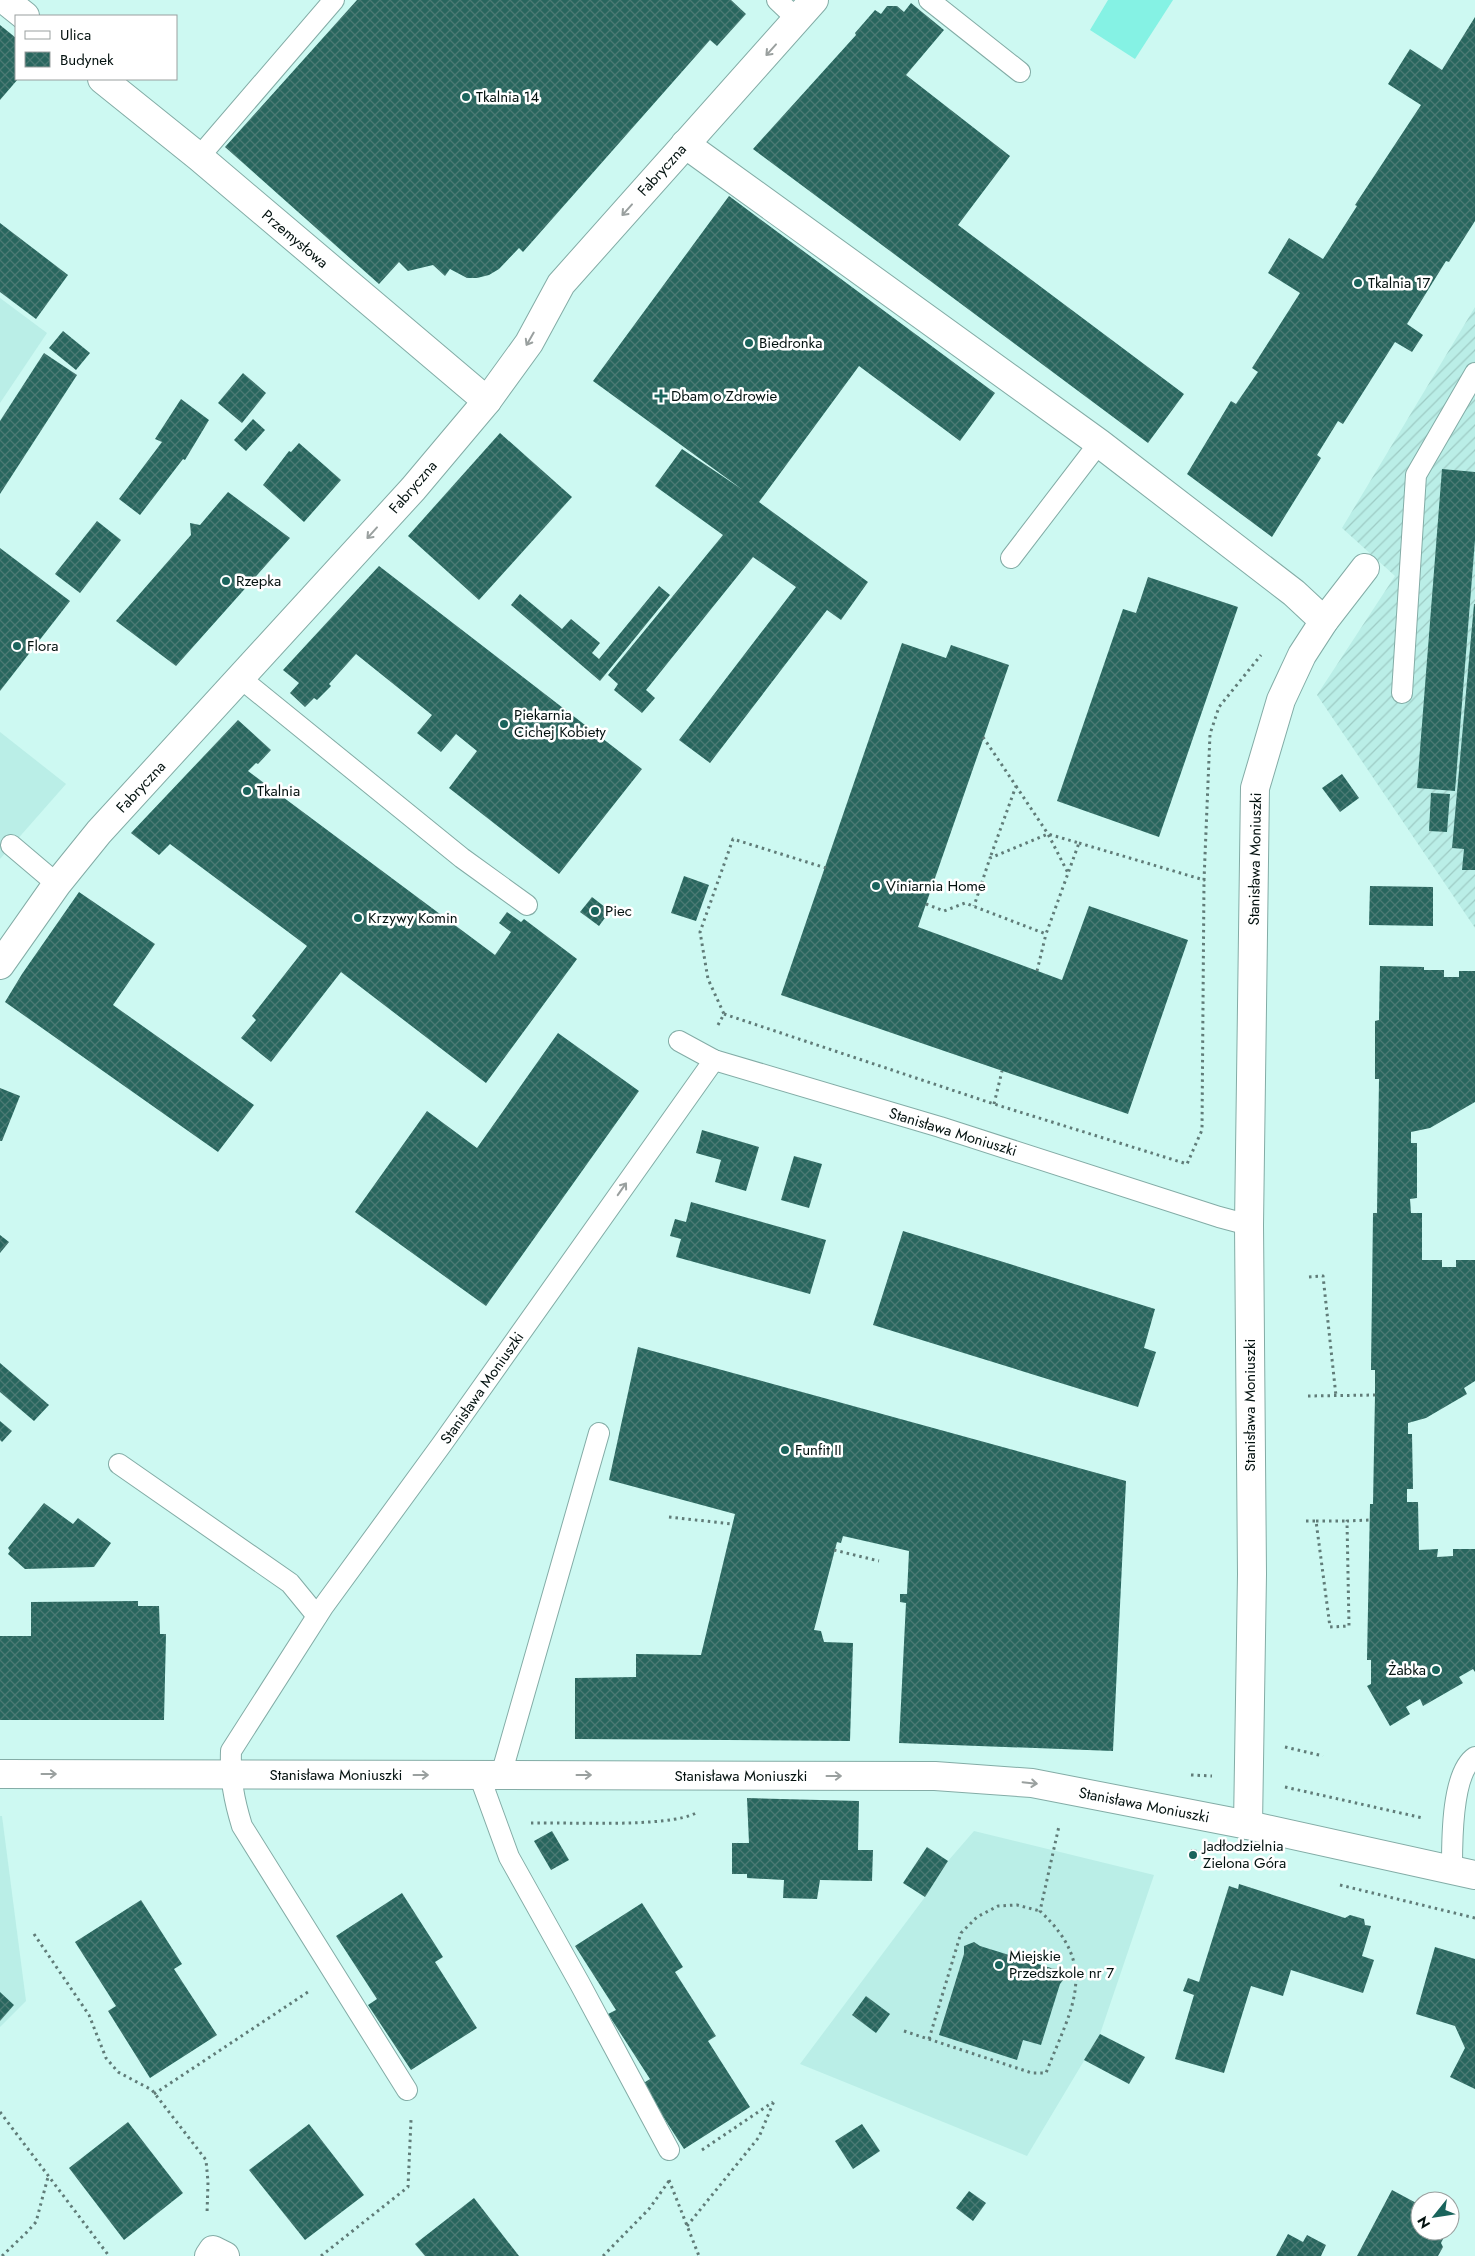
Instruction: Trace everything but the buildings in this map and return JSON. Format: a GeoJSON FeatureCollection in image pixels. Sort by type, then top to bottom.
{"type":"FeatureCollection","features":[{"type":"Feature","properties":{"kind":"street"},"geometry":{"type":"LineString","coordinates":[[5,0],[24,15]]}},
{"type":"Feature","properties":{"kind":"street","name":"Fabryczna"},"geometry":{"type":"LineString","coordinates":[[0,965],[57,884],[99,832],[413,489],[487,401],[529,343],[561,284],[806,10]]}},
{"type":"Feature","properties":{"kind":"street","name":"Przemysłowa"},"geometry":{"type":"LineString","coordinates":[[103,80],[199,157],[487,401]]}},
{"type":"Feature","properties":{"kind":"street"},"geometry":{"type":"LineString","coordinates":[[685,144],[1099,443],[1294,593],[1324,621]]}},
{"type":"Feature","properties":{"kind":"street","name":"Stanisława Moniuszki"},"geometry":{"type":"LineString","coordinates":[[1248,1825],[1252,1574],[1249,1225],[1256,788],[1281,700],[1302,655],[1324,621],[1365,568]]}},
{"type":"Feature","properties":{"kind":"street","name":"Stanisława Moniuszki"},"geometry":{"type":"LineString","coordinates":[[0,1774],[944,1777],[1032,1783],[1248,1825],[1463,1872]]}},
{"type":"Feature","properties":{"kind":"street"},"geometry":{"type":"LineString","coordinates":[[210,2256],[213,2250],[225,2256]]}},
{"type":"Feature","properties":{"kind":"lane"},"geometry":{"type":"LineString","coordinates":[[199,157],[334,0]]}},
{"type":"Feature","properties":{"kind":"lane"},"geometry":{"type":"LineString","coordinates":[[777,0],[806,10]]}},
{"type":"Feature","properties":{"kind":"lane"},"geometry":{"type":"LineString","coordinates":[[929,0],[1020,72]]}},
{"type":"Feature","properties":{"kind":"lane"},"geometry":{"type":"LineString","coordinates":[[1402,693],[1416,475],[1475,373]]}},
{"type":"Feature","properties":{"kind":"lane"},"geometry":{"type":"LineString","coordinates":[[1011,558],[1099,443]]}},
{"type":"Feature","properties":{"kind":"lane"},"geometry":{"type":"LineString","coordinates":[[239,678],[462,858],[527,905]]}},
{"type":"Feature","properties":{"kind":"lane"},"geometry":{"type":"LineString","coordinates":[[11,845],[57,884]]}},
{"type":"Feature","properties":{"kind":"lane","name":"Stanisława Moniuszki"},"geometry":{"type":"LineString","coordinates":[[679,1041],[714,1060],[940,1127],[1249,1225]]}},
{"type":"Feature","properties":{"kind":"lane","name":"Stanisława Moniuszki"},"geometry":{"type":"LineString","coordinates":[[230,1774],[231,1751],[317,1616],[714,1060]]}},
{"type":"Feature","properties":{"kind":"lane"},"geometry":{"type":"LineString","coordinates":[[599,1433],[491,1775],[482,1783],[509,1857],[676,2156]]}},
{"type":"Feature","properties":{"kind":"lane"},"geometry":{"type":"LineString","coordinates":[[119,1464],[290,1583],[317,1616]]}},
{"type":"Feature","properties":{"kind":"lane"},"geometry":{"type":"LineString","coordinates":[[1463,1872],[1453,1825],[1461,1781],[1468,1762],[1475,1757]]}},
{"type":"Feature","properties":{"kind":"lane"},"geometry":{"type":"LineString","coordinates":[[230,1774],[232,1794],[242,1826],[407,2090]]}},
{"type":"Feature","properties":{"kind":"path"},"geometry":{"type":"LineString","coordinates":[[724,1014],[994,1104],[1187,1164],[1202,1130],[1204,880],[1210,734],[1219,707],[1263,652]]}},
{"type":"Feature","properties":{"kind":"path"},"geometry":{"type":"LineString","coordinates":[[983,737],[1048,834],[1068,873]]}},
{"type":"Feature","properties":{"kind":"path"},"geometry":{"type":"LineString","coordinates":[[974,906],[1016,786]]}},
{"type":"Feature","properties":{"kind":"path"},"geometry":{"type":"LineString","coordinates":[[990,858],[1048,834],[1204,880]]}},
{"type":"Feature","properties":{"kind":"path"},"geometry":{"type":"LineString","coordinates":[[1037,971],[1046,934],[1079,843]]}},
{"type":"Feature","properties":{"kind":"path"},"geometry":{"type":"LineString","coordinates":[[926,904],[944,911],[965,902],[1046,934]]}},
{"type":"Feature","properties":{"kind":"path"},"geometry":{"type":"LineString","coordinates":[[994,1104],[1002,1071]]}},
{"type":"Feature","properties":{"kind":"path"},"geometry":{"type":"LineString","coordinates":[[1309,1277],[1322,1276],[1336,1396]]}},
{"type":"Feature","properties":{"kind":"path"},"geometry":{"type":"LineString","coordinates":[[1308,1396],[1375,1395]]}},
{"type":"Feature","properties":{"kind":"path"},"geometry":{"type":"LineString","coordinates":[[669,1517],[732,1524]]}},
{"type":"Feature","properties":{"kind":"path"},"geometry":{"type":"LineString","coordinates":[[1316,1521],[1330,1627],[1349,1626],[1348,1520]]}},
{"type":"Feature","properties":{"kind":"path"},"geometry":{"type":"LineString","coordinates":[[1306,1522],[1369,1520]]}},
{"type":"Feature","properties":{"kind":"path"},"geometry":{"type":"LineString","coordinates":[[834,1550],[879,1561]]}},
{"type":"Feature","properties":{"kind":"path"},"geometry":{"type":"LineString","coordinates":[[1280,1746],[1324,1756]]}},
{"type":"Feature","properties":{"kind":"path"},"geometry":{"type":"LineString","coordinates":[[1279,1785],[1453,1825]]}},
{"type":"Feature","properties":{"kind":"path"},"geometry":{"type":"LineString","coordinates":[[498,1823],[653,1822],[687,1818],[700,1810]]}},
{"type":"Feature","properties":{"kind":"path"},"geometry":{"type":"LineString","coordinates":[[1040,1911],[1060,1822]]}},
{"type":"Feature","properties":{"kind":"path"},"geometry":{"type":"LineString","coordinates":[[904,2031],[1032,2073],[1046,2073],[1076,1994],[1076,1971],[1068,1945],[1054,1924],[1040,1911],[1017,1905],[998,1906],[977,1917],[961,1933],[929,2039]]}},
{"type":"Feature","properties":{"kind":"path"},"geometry":{"type":"LineString","coordinates":[[34,1934],[89,2015],[106,2058],[118,2072],[152,2090],[206,2160],[208,2182],[207,2216]]}},
{"type":"Feature","properties":{"kind":"path"},"geometry":{"type":"LineString","coordinates":[[154,2094],[335,1974]]}},
{"type":"Feature","properties":{"kind":"path"},"geometry":{"type":"LineString","coordinates":[[321,2256],[408,2187],[411,2109],[407,2090]]}},
{"type":"Feature","properties":{"kind":"path"},"geometry":{"type":"LineString","coordinates":[[603,2256],[649,2209],[669,2181],[676,2156],[774,2101],[758,2137],[687,2226]]}},
{"type":"Feature","properties":{"kind":"path"},"geometry":{"type":"LineString","coordinates":[[0,2112],[109,2256]]}},
{"type":"Feature","properties":{"kind":"path"},"geometry":{"type":"LineString","coordinates":[[676,2156],[669,2181],[699,2256]]}},
{"type":"Feature","properties":{"kind":"path"},"geometry":{"type":"LineString","coordinates":[[2,2256],[36,2222],[48,2176]]}},
{"type":"Feature","properties":{"kind":"shaded area"},"geometry":{"type":"Polygon","coordinates":[[[1108,0],[1173,0],[1135,59],[1090,30],[1108,0]]]}},
{"type":"Feature","properties":{"kind":"shaded area"},"geometry":{"type":"Polygon","coordinates":[[[0,298],[47,333],[0,403],[0,298]]]}},
{"type":"Feature","properties":{"kind":"shaded area"},"geometry":{"type":"Polygon","coordinates":[[[1475,307],[1475,928],[1317,695],[1395,576],[1342,528],[1475,307]]]}},
{"type":"Feature","properties":{"kind":"shaded area"},"geometry":{"type":"Polygon","coordinates":[[[0,732],[66,784],[0,859],[0,732]]]}},
{"type":"Feature","properties":{"kind":"shaded area"},"geometry":{"type":"Polygon","coordinates":[[[0,1816],[2,1816],[26,2001],[0,2027],[0,1816]]]}},
{"type":"Feature","properties":{"kind":"shaded area","name":"Miejskie Przedszkole nr 7"},"geometry":{"type":"Polygon","coordinates":[[[974,1831],[1154,1875],[1100,2034],[1027,2156],[800,2064],[925,1897],[948,1861],[974,1831]]]}},
{"type":"Feature","properties":{"kind":"place","name":"Tkalnia 14"},"geometry":{"type":"Point","coordinates":[466,97]}},
{"type":"Feature","properties":{"kind":"place","name":"Tkalnia 17"},"geometry":{"type":"Point","coordinates":[1358,283]}},
{"type":"Feature","properties":{"kind":"place","name":"Biedronka"},"geometry":{"type":"Point","coordinates":[749,343]}},
{"type":"Feature","properties":{"kind":"place","name":"Dbam o Zdrowie"},"geometry":{"type":"Point","coordinates":[661,396]}},
{"type":"Feature","properties":{"kind":"place","name":"Rzepka"},"geometry":{"type":"Point","coordinates":[226,581]}},
{"type":"Feature","properties":{"kind":"place","name":"Flora"},"geometry":{"type":"Point","coordinates":[17,646]}},
{"type":"Feature","properties":{"kind":"place","name":"Piekarnia Cichej Kobiety"},"geometry":{"type":"Point","coordinates":[504,724]}},
{"type":"Feature","properties":{"kind":"place","name":"Tkalnia"},"geometry":{"type":"Point","coordinates":[247,791]}},
{"type":"Feature","properties":{"kind":"place","name":"Viniarnia Home"},"geometry":{"type":"Point","coordinates":[876,886]}},
{"type":"Feature","properties":{"kind":"place","name":"Piec"},"geometry":{"type":"Point","coordinates":[595,911]}},
{"type":"Feature","properties":{"kind":"place","name":"Krzywy Komin"},"geometry":{"type":"Point","coordinates":[358,918]}},
{"type":"Feature","properties":{"kind":"place","name":"Funfit II"},"geometry":{"type":"Point","coordinates":[785,1450]}},
{"type":"Feature","properties":{"kind":"place","name":"Żabka"},"geometry":{"type":"Point","coordinates":[1436,1670]}},
{"type":"Feature","properties":{"kind":"place","name":"Jadłodzielnia Zielona Góra"},"geometry":{"type":"Point","coordinates":[1193,1855]}},
{"type":"Feature","properties":{"kind":"place","name":"Miejskie Przedszkole nr 7"},"geometry":{"type":"Point","coordinates":[999,1965]}}]}
